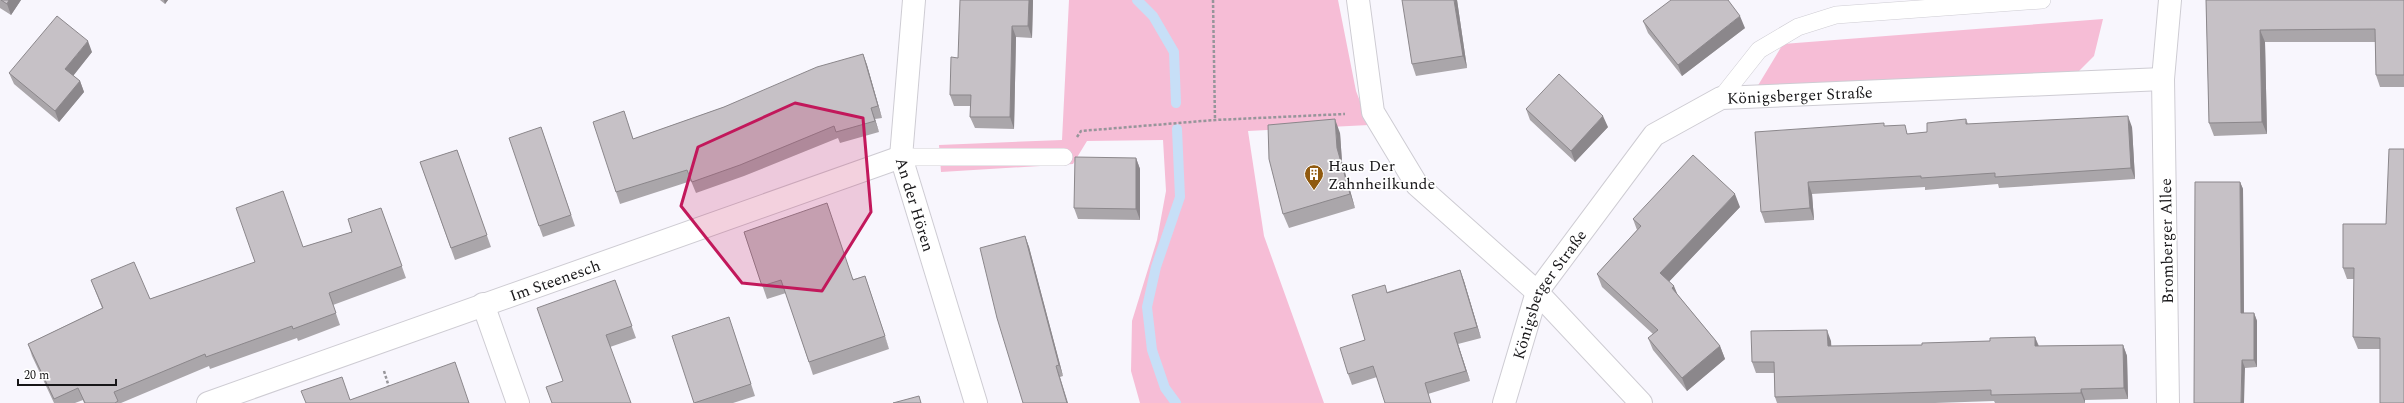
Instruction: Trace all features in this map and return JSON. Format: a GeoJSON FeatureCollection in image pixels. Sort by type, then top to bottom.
{"type":"FeatureCollection","features":[{"type":"Feature","properties":{"kind":"street","name":"An der Hören"},"geometry":{"type":"LineString","coordinates":[[914,0],[902,157],[976,403]]}},
{"type":"Feature","properties":{"kind":"street"},"geometry":{"type":"LineString","coordinates":[[1358,0],[1373,112],[1417,185],[1537,292],[1641,403]]}},
{"type":"Feature","properties":{"kind":"street"},"geometry":{"type":"LineString","coordinates":[[2163,79],[2170,0]]}},
{"type":"Feature","properties":{"kind":"street","name":"Königsberger Straße"},"geometry":{"type":"LineString","coordinates":[[1504,403],[1537,292],[1654,135],[1721,98],[2163,79]]}},
{"type":"Feature","properties":{"kind":"street","name":"Bromberger Allee"},"geometry":{"type":"LineString","coordinates":[[2163,79],[2168,403]]}},
{"type":"Feature","properties":{"kind":"street","name":"Im Steenesch"},"geometry":{"type":"LineString","coordinates":[[208,403],[483,304],[902,157]]}},
{"type":"Feature","properties":{"kind":"street"},"geometry":{"type":"LineString","coordinates":[[483,304],[518,403]]}},
{"type":"Feature","properties":{"kind":"lane"},"geometry":{"type":"LineString","coordinates":[[1721,98],[1759,50],[1798,27],[1836,15],[2042,0]]}},
{"type":"Feature","properties":{"kind":"lane"},"geometry":{"type":"LineString","coordinates":[[902,157],[1064,157]]}},
{"type":"Feature","properties":{"kind":"path"},"geometry":{"type":"LineString","coordinates":[[1213,0],[1215,120]]}},
{"type":"Feature","properties":{"kind":"path"},"geometry":{"type":"LineString","coordinates":[[1064,157],[1081,131],[1215,120],[1373,112]]}},
{"type":"Feature","properties":{"kind":"path"},"geometry":{"type":"LineString","coordinates":[[374,343],[390,388]]}},
{"type":"Feature","properties":{"kind":"highlighted area"},"geometry":{"type":"Polygon","coordinates":[[[795,103],[863,118],[871,212],[822,291],[742,283],[681,206],[698,147],[795,103]]]}},
{"type":"Feature","properties":{"kind":"shaded area"},"geometry":{"type":"Polygon","coordinates":[[[1069,0],[1338,0],[1356,91],[1369,125],[1248,131],[1264,236],[1324,403],[1140,403],[1131,371],[1132,321],[1157,240],[1166,191],[1163,140],[1087,141],[1073,164],[941,172],[939,145],[1062,140],[1069,0]]]}},
{"type":"Feature","properties":{"kind":"shaded area"},"geometry":{"type":"Polygon","coordinates":[[[2103,19],[2094,56],[2075,75],[1754,92],[1783,44],[2103,19]]]}},
{"type":"Feature","properties":{"kind":"building"},"geometry":{"type":"Polygon","coordinates":[[[1,0],[9,0],[7,4],[1,0]]]}},
{"type":"Feature","properties":{"kind":"building"},"geometry":{"type":"Polygon","coordinates":[[[960,0],[1029,0],[1028,26],[1012,26],[1010,117],[970,117],[971,95],[950,95],[951,57],[958,58],[960,0]]]}},
{"type":"Feature","properties":{"kind":"building"},"geometry":{"type":"Polygon","coordinates":[[[1402,0],[1454,0],[1463,56],[1412,64],[1402,0]]]}},
{"type":"Feature","properties":{"kind":"building"},"geometry":{"type":"Polygon","coordinates":[[[1671,0],[1728,0],[1740,16],[1678,65],[1643,21],[1671,0]]]}},
{"type":"Feature","properties":{"kind":"building"},"geometry":{"type":"Polygon","coordinates":[[[2206,0],[2404,0],[2404,75],[2376,75],[2375,29],[2260,30],[2262,122],[2209,123],[2206,0]]]}},
{"type":"Feature","properties":{"kind":"building"},"geometry":{"type":"Polygon","coordinates":[[[57,16],[88,41],[65,69],[80,81],[55,111],[9,73],[57,16]]]}},
{"type":"Feature","properties":{"kind":"building"},"geometry":{"type":"Polygon","coordinates":[[[863,54],[878,106],[871,108],[875,121],[836,132],[834,126],[740,165],[692,182],[687,170],[616,192],[593,122],[624,111],[633,139],[724,107],[817,67],[863,54]]]}},
{"type":"Feature","properties":{"kind":"building"},"geometry":{"type":"Polygon","coordinates":[[[1559,74],[1603,116],[1571,151],[1526,109],[1559,74]]]}},
{"type":"Feature","properties":{"kind":"building"},"geometry":{"type":"Polygon","coordinates":[[[2128,116],[2131,168],[1995,177],[1995,173],[1921,178],[1921,176],[1808,182],[1810,208],[1761,212],[1755,132],[1884,123],[1884,126],[1905,125],[1907,134],[1927,132],[1927,123],[1966,119],[1966,124],[2128,116]]]}},
{"type":"Feature","properties":{"kind":"building","name":"Haus Der Zahnheilkunde"},"geometry":{"type":"Polygon","coordinates":[[[1335,119],[1337,148],[1350,194],[1283,214],[1269,159],[1268,125],[1335,119]]]}},
{"type":"Feature","properties":{"kind":"building"},"geometry":{"type":"Polygon","coordinates":[[[541,127],[571,215],[539,226],[509,138],[541,127]]]}},
{"type":"Feature","properties":{"kind":"building"},"geometry":{"type":"Polygon","coordinates":[[[2389,149],[2404,149],[2404,403],[2380,403],[2380,338],[2353,337],[2354,268],[2343,268],[2343,224],[2386,224],[2389,149]]]}},
{"type":"Feature","properties":{"kind":"building"},"geometry":{"type":"Polygon","coordinates":[[[457,150],[487,235],[451,248],[420,162],[457,150]]]}},
{"type":"Feature","properties":{"kind":"building"},"geometry":{"type":"Polygon","coordinates":[[[1693,155],[1735,194],[1660,273],[1674,286],[1672,288],[1720,346],[1682,378],[1648,338],[1658,330],[1597,274],[1641,226],[1633,219],[1693,155]]]}},
{"type":"Feature","properties":{"kind":"building"},"geometry":{"type":"Polygon","coordinates":[[[1075,157],[1136,158],[1136,209],[1074,208],[1075,157]]]}},
{"type":"Feature","properties":{"kind":"building"},"geometry":{"type":"Polygon","coordinates":[[[2195,182],[2240,182],[2241,313],[2254,313],[2254,360],[2242,360],[2241,403],[2194,403],[2195,182]]]}},
{"type":"Feature","properties":{"kind":"building"},"geometry":{"type":"Polygon","coordinates":[[[283,191],[303,247],[352,232],[348,219],[381,208],[402,266],[329,293],[336,313],[293,329],[292,326],[206,357],[205,354],[114,392],[118,401],[115,403],[85,403],[78,388],[54,399],[28,344],[103,308],[91,280],[134,262],[150,299],[255,262],[236,208],[283,191]]]}},
{"type":"Feature","properties":{"kind":"building"},"geometry":{"type":"Polygon","coordinates":[[[827,203],[853,280],[865,276],[885,336],[809,362],[781,280],[762,286],[744,232],[827,203]]]}},
{"type":"Feature","properties":{"kind":"building"},"geometry":{"type":"Polygon","coordinates":[[[1025,236],[1059,365],[1056,366],[1067,403],[1023,403],[997,318],[980,248],[1025,236]]]}},
{"type":"Feature","properties":{"kind":"building"},"geometry":{"type":"Polygon","coordinates":[[[1460,270],[1477,327],[1454,333],[1466,371],[1425,383],[1431,403],[1385,403],[1373,366],[1348,374],[1340,348],[1365,340],[1352,295],[1385,285],[1387,293],[1460,270]]]}},
{"type":"Feature","properties":{"kind":"building"},"geometry":{"type":"Polygon","coordinates":[[[615,280],[632,326],[606,335],[631,403],[552,403],[546,387],[563,381],[537,308],[615,280]]]}},
{"type":"Feature","properties":{"kind":"building"},"geometry":{"type":"Polygon","coordinates":[[[729,317],[751,384],[694,403],[672,336],[729,317]]]}},
{"type":"Feature","properties":{"kind":"building"},"geometry":{"type":"Polygon","coordinates":[[[1827,330],[1828,346],[1922,345],[1922,343],[1990,341],[1990,338],[2035,337],[2035,346],[2123,345],[2124,388],[2081,389],[2081,393],[1991,395],[1991,390],[1775,397],[1774,362],[1752,362],[1751,331],[1827,330]]]}},
{"type":"Feature","properties":{"kind":"building"},"geometry":{"type":"Polygon","coordinates":[[[455,362],[469,403],[306,403],[301,391],[342,377],[350,400],[455,362]]]}},
{"type":"Feature","properties":{"kind":"building"},"geometry":{"type":"Polygon","coordinates":[[[919,396],[921,403],[893,403],[919,396]]]}},
{"type":"Feature","properties":{"kind":"waterway"},"geometry":{"type":"LineString","coordinates":[[1137,0],[1153,16],[1174,52],[1176,103]]}},
{"type":"Feature","properties":{"kind":"waterway"},"geometry":{"type":"LineString","coordinates":[[1176,403],[1165,388],[1152,350],[1147,307],[1156,267],[1180,197],[1177,129]]}},
{"type":"Feature","properties":{"kind":"place","name":"Haus Der Zahnheilkunde"},"geometry":{"type":"Point","coordinates":[1314,191]}}]}
